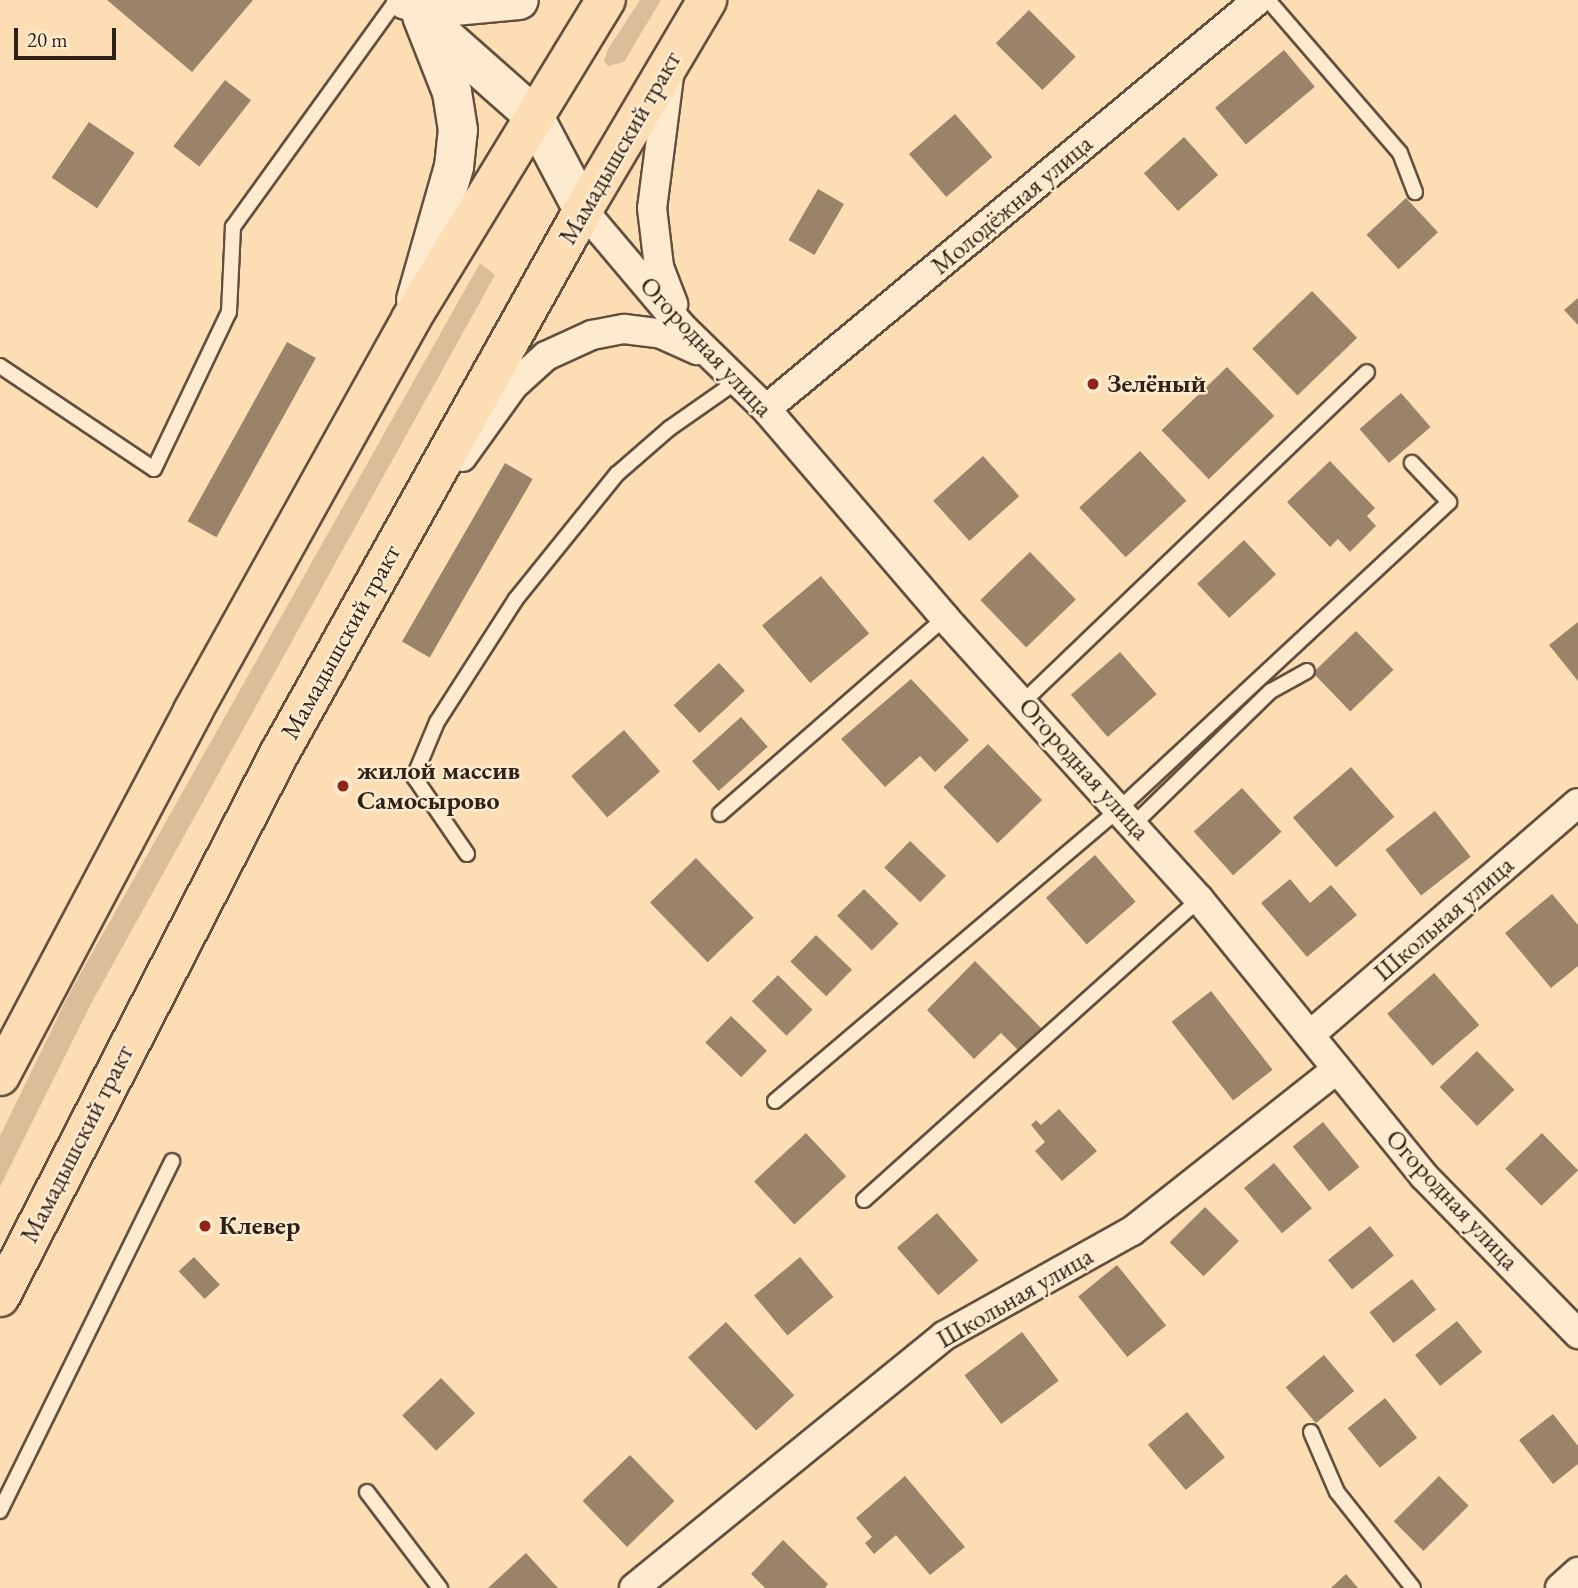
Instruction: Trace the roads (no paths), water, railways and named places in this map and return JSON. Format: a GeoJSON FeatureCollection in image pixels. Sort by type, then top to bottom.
{"type":"FeatureCollection","features":[{"type":"Feature","properties":{"kind":"main road"},"geometry":{"type":"LineString","coordinates":[[0,1076],[193,711],[411,319],[533,115],[606,0]]}},
{"type":"Feature","properties":{"kind":"main road","name":"Мамадышский тракт"},"geometry":{"type":"LineString","coordinates":[[0,1297],[132,1033],[383,568],[583,210],[707,0]]}},
{"type":"Feature","properties":{"kind":"street"},"geometry":{"type":"LineString","coordinates":[[407,4],[454,6],[519,0]]}},
{"type":"Feature","properties":{"kind":"street","name":"Молодёжная улица"},"geometry":{"type":"LineString","coordinates":[[766,409],[1258,0]]}},
{"type":"Feature","properties":{"kind":"street"},"geometry":{"type":"LineString","coordinates":[[407,4],[533,115],[583,210]]}},
{"type":"Feature","properties":{"kind":"street"},"geometry":{"type":"LineString","coordinates":[[407,4],[452,92],[458,130],[454,167],[411,319]]}},
{"type":"Feature","properties":{"kind":"street"},"geometry":{"type":"LineString","coordinates":[[671,61],[652,208],[659,268],[682,327]]}},
{"type":"Feature","properties":{"kind":"street","name":"Огородная улица"},"geometry":{"type":"LineString","coordinates":[[583,210],[682,327],[766,409],[945,618],[1127,816],[1199,899],[1424,1176],[1578,1334]]}},
{"type":"Feature","properties":{"kind":"street"},"geometry":{"type":"LineString","coordinates":[[383,568],[513,386],[546,356],[592,335],[624,329],[675,337],[716,360]]}},
{"type":"Feature","properties":{"kind":"street","name":"Школьная улица"},"geometry":{"type":"LineString","coordinates":[[1310,1035],[1578,803]]}},
{"type":"Feature","properties":{"kind":"street","name":"Школьная улица"},"geometry":{"type":"LineString","coordinates":[[634,1588],[944,1336],[1132,1231],[1337,1069]]}},
{"type":"Feature","properties":{"kind":"street"},"geometry":{"type":"LineString","coordinates":[[1560,1588],[1578,1572]]}},
{"type":"Feature","properties":{"kind":"lane"},"geometry":{"type":"LineString","coordinates":[[1268,0],[1400,153],[1415,192]]}},
{"type":"Feature","properties":{"kind":"lane"},"geometry":{"type":"LineString","coordinates":[[0,366],[154,469],[229,312],[233,227],[407,4]]}},
{"type":"Feature","properties":{"kind":"lane"},"geometry":{"type":"LineString","coordinates":[[1024,701],[1367,372]]}},
{"type":"Feature","properties":{"kind":"lane"},"geometry":{"type":"LineString","coordinates":[[467,854],[414,777],[438,722],[516,599],[617,474],[670,428],[737,381]]}},
{"type":"Feature","properties":{"kind":"lane"},"geometry":{"type":"LineString","coordinates":[[1127,816],[1449,502],[1412,463]]}},
{"type":"Feature","properties":{"kind":"lane"},"geometry":{"type":"LineString","coordinates":[[720,814],[945,618]]}},
{"type":"Feature","properties":{"kind":"lane"},"geometry":{"type":"LineString","coordinates":[[775,1101],[1127,816],[1271,691],[1307,671]]}},
{"type":"Feature","properties":{"kind":"lane"},"geometry":{"type":"LineString","coordinates":[[864,1200],[1199,899]]}},
{"type":"Feature","properties":{"kind":"lane"},"geometry":{"type":"LineString","coordinates":[[0,1511],[173,1161]]}},
{"type":"Feature","properties":{"kind":"lane"},"geometry":{"type":"LineString","coordinates":[[1311,1432],[1337,1492],[1413,1588]]}},
{"type":"Feature","properties":{"kind":"lane"},"geometry":{"type":"LineString","coordinates":[[366,1492],[440,1588]]}},
{"type":"Feature","properties":{"kind":"place","name":"Зелёный"},"geometry":{"type":"Point","coordinates":[1093,384]}},
{"type":"Feature","properties":{"kind":"place","name":"жилой массив Самосырово"},"geometry":{"type":"Point","coordinates":[343,786]}},
{"type":"Feature","properties":{"kind":"place","name":"Клевер"},"geometry":{"type":"Point","coordinates":[205,1226]}}]}
